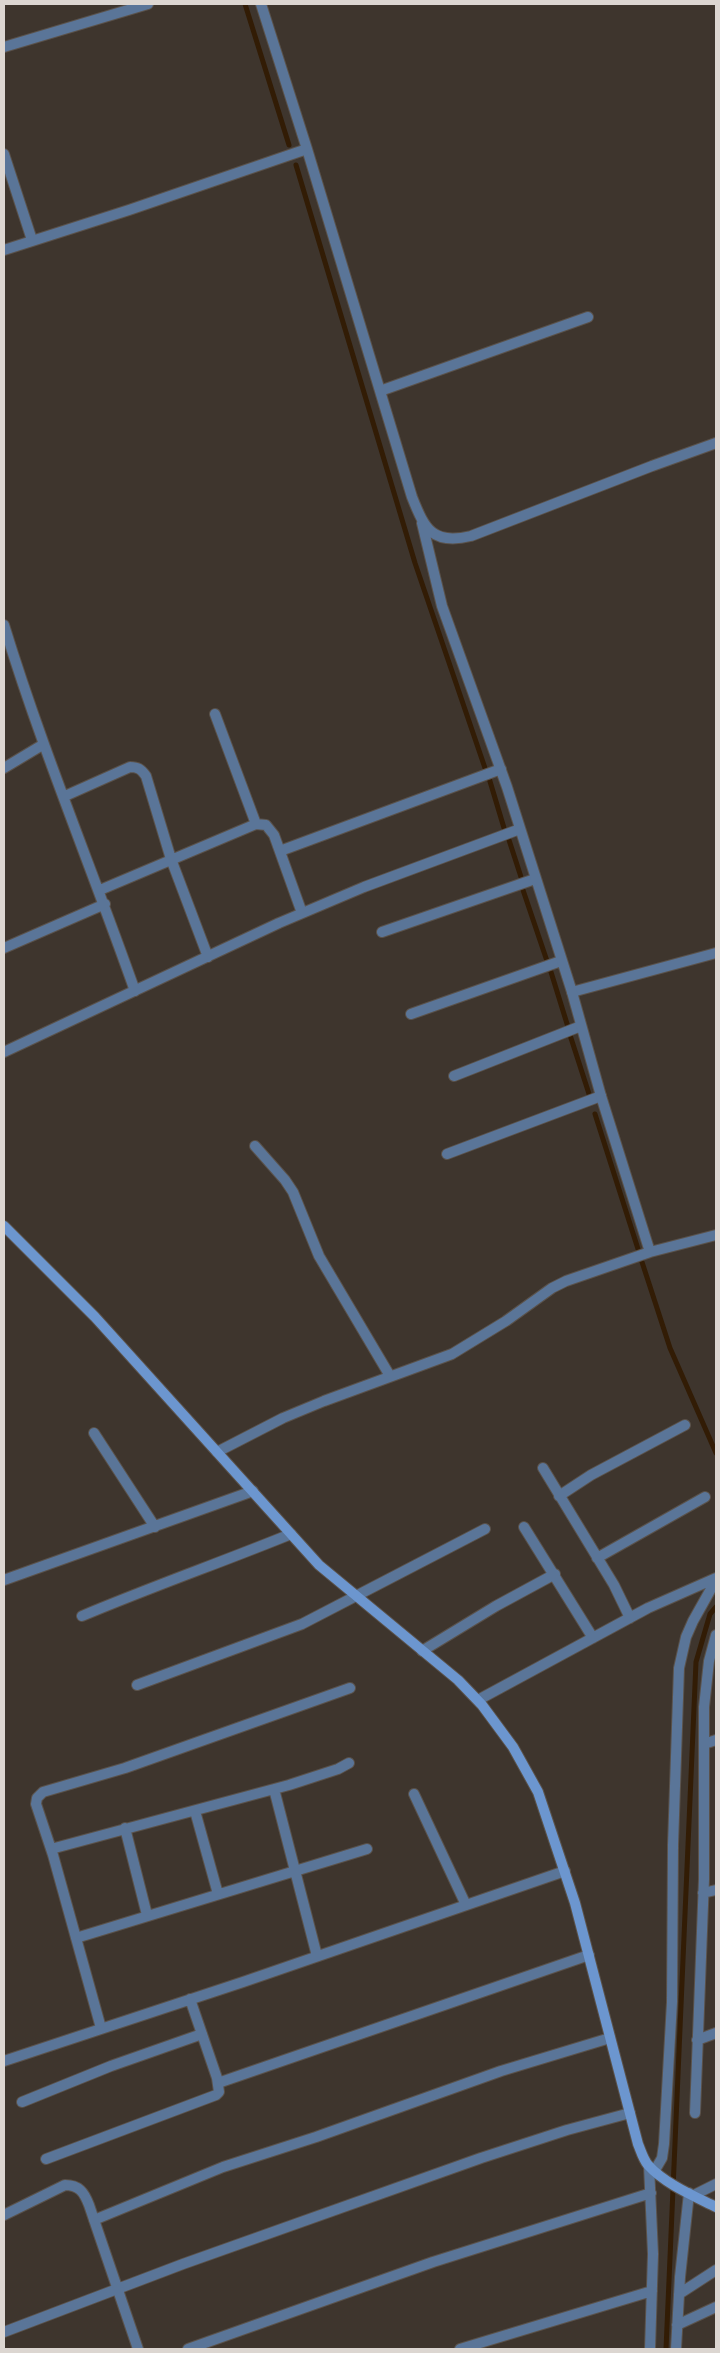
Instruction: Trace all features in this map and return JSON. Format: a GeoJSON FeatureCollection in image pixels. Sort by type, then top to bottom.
{"type":"FeatureCollection","features":[{"type":"Feature","properties":{"kind":"street"},"geometry":{"type":"LineString","coordinates":[[4,47],[148,4]]}},
{"type":"Feature","properties":{"kind":"street"},"geometry":{"type":"LineString","coordinates":[[261,4],[307,149],[412,497],[422,522],[442,606],[501,769],[572,992],[601,1096],[650,1252]]}},
{"type":"Feature","properties":{"kind":"street"},"geometry":{"type":"LineString","coordinates":[[4,250],[129,210],[307,149]]}},
{"type":"Feature","properties":{"kind":"street"},"geometry":{"type":"LineString","coordinates":[[4,154],[32,240]]}},
{"type":"Feature","properties":{"kind":"street"},"geometry":{"type":"LineString","coordinates":[[380,391],[588,317]]}},
{"type":"Feature","properties":{"kind":"street"},"geometry":{"type":"LineString","coordinates":[[422,522],[431,533],[441,538],[455,540],[471,536],[652,466],[716,444]]}},
{"type":"Feature","properties":{"kind":"street"},"geometry":{"type":"LineString","coordinates":[[4,625],[7,650],[65,796],[135,991]]}},
{"type":"Feature","properties":{"kind":"street"},"geometry":{"type":"LineString","coordinates":[[215,714],[256,824]]}},
{"type":"Feature","properties":{"kind":"street"},"geometry":{"type":"LineString","coordinates":[[4,768],[44,744]]}},
{"type":"Feature","properties":{"kind":"street"},"geometry":{"type":"LineString","coordinates":[[65,796],[130,768],[136,767],[142,770],[146,776],[171,859],[208,957]]}},
{"type":"Feature","properties":{"kind":"street"},"geometry":{"type":"LineString","coordinates":[[280,852],[501,769]]}},
{"type":"Feature","properties":{"kind":"street"},"geometry":{"type":"LineString","coordinates":[[100,890],[256,824],[266,825],[271,828],[302,913]]}},
{"type":"Feature","properties":{"kind":"street"},"geometry":{"type":"LineString","coordinates":[[4,1052],[302,913],[364,887],[520,829]]}},
{"type":"Feature","properties":{"kind":"street"},"geometry":{"type":"LineString","coordinates":[[382,932],[535,879]]}},
{"type":"Feature","properties":{"kind":"street"},"geometry":{"type":"LineString","coordinates":[[4,948],[104,904]]}},
{"type":"Feature","properties":{"kind":"street"},"geometry":{"type":"LineString","coordinates":[[572,992],[716,953]]}},
{"type":"Feature","properties":{"kind":"street"},"geometry":{"type":"LineString","coordinates":[[411,1014],[561,960]]}},
{"type":"Feature","properties":{"kind":"street"},"geometry":{"type":"LineString","coordinates":[[454,1076],[581,1026]]}},
{"type":"Feature","properties":{"kind":"street"},"geometry":{"type":"LineString","coordinates":[[447,1154],[601,1096]]}},
{"type":"Feature","properties":{"kind":"street"},"geometry":{"type":"LineString","coordinates":[[254,1146],[285,1180],[293,1192],[319,1256],[390,1376]]}},
{"type":"Feature","properties":{"kind":"street"},"geometry":{"type":"LineString","coordinates":[[4,1226],[95,1317],[319,1565],[356,1598],[458,1680],[478,1700],[514,1747],[538,1792],[575,1903],[638,2144],[655,2170],[690,2193],[716,2207]]}},
{"type":"Feature","properties":{"kind":"street"},"geometry":{"type":"LineString","coordinates":[[217,1452],[284,1418],[461,1350],[552,1288],[650,1252],[716,1235]]}},
{"type":"Feature","properties":{"kind":"street"},"geometry":{"type":"LineString","coordinates":[[559,1496],[591,1476],[686,1425]]}},
{"type":"Feature","properties":{"kind":"street"},"geometry":{"type":"LineString","coordinates":[[94,1433],[155,1527]]}},
{"type":"Feature","properties":{"kind":"street"},"geometry":{"type":"LineString","coordinates":[[543,1468],[614,1585],[630,1618]]}},
{"type":"Feature","properties":{"kind":"street"},"geometry":{"type":"LineString","coordinates":[[4,1580],[253,1491]]}},
{"type":"Feature","properties":{"kind":"street"},"geometry":{"type":"LineString","coordinates":[[597,1558],[705,1497]]}},
{"type":"Feature","properties":{"kind":"street"},"geometry":{"type":"LineString","coordinates":[[524,1527],[594,1638]]}},
{"type":"Feature","properties":{"kind":"street"},"geometry":{"type":"LineString","coordinates":[[137,1685],[302,1624],[356,1598],[485,1529]]}},
{"type":"Feature","properties":{"kind":"street"},"geometry":{"type":"LineString","coordinates":[[82,1616],[291,1534]]}},
{"type":"Feature","properties":{"kind":"street"},"geometry":{"type":"LineString","coordinates":[[422,1650],[555,1574]]}},
{"type":"Feature","properties":{"kind":"street"},"geometry":{"type":"LineString","coordinates":[[478,1700],[630,1618],[716,1579]]}},
{"type":"Feature","properties":{"kind":"street"},"geometry":{"type":"LineString","coordinates":[[650,2349],[652,2291],[651,2193],[655,2170],[662,2158],[664,2144],[672,2002],[673,1845],[679,1668],[686,1638],[693,1621],[716,1579]]}},
{"type":"Feature","properties":{"kind":"street"},"geometry":{"type":"LineString","coordinates":[[695,2113],[703,1893],[706,1692],[709,1661],[716,1635]]}},
{"type":"Feature","properties":{"kind":"street"},"geometry":{"type":"LineString","coordinates":[[101,2028],[36,1804],[37,1798],[43,1792],[125,1768],[350,1688]]}},
{"type":"Feature","properties":{"kind":"street"},"geometry":{"type":"LineString","coordinates":[[706,1692],[716,1688]]}},
{"type":"Feature","properties":{"kind":"street"},"geometry":{"type":"LineString","coordinates":[[704,1744],[716,1740]]}},
{"type":"Feature","properties":{"kind":"street"},"geometry":{"type":"LineString","coordinates":[[50,1849],[274,1789],[328,1773],[349,1763]]}},
{"type":"Feature","properties":{"kind":"street"},"geometry":{"type":"LineString","coordinates":[[274,1789],[317,1956]]}},
{"type":"Feature","properties":{"kind":"street"},"geometry":{"type":"LineString","coordinates":[[414,1794],[466,1904]]}},
{"type":"Feature","properties":{"kind":"street"},"geometry":{"type":"LineString","coordinates":[[195,1811],[218,1894]]}},
{"type":"Feature","properties":{"kind":"street"},"geometry":{"type":"LineString","coordinates":[[125,1828],[147,1915]]}},
{"type":"Feature","properties":{"kind":"street"},"geometry":{"type":"LineString","coordinates":[[76,1938],[367,1849]]}},
{"type":"Feature","properties":{"kind":"street"},"geometry":{"type":"LineString","coordinates":[[4,2061],[565,1871]]}},
{"type":"Feature","properties":{"kind":"street"},"geometry":{"type":"LineString","coordinates":[[703,1893],[716,1890]]}},
{"type":"Feature","properties":{"kind":"street"},"geometry":{"type":"LineString","coordinates":[[218,2083],[588,1955]]}},
{"type":"Feature","properties":{"kind":"street"},"geometry":{"type":"LineString","coordinates":[[46,2159],[213,2098],[219,2092],[218,2083],[190,1999]]}},
{"type":"Feature","properties":{"kind":"street"},"geometry":{"type":"LineString","coordinates":[[697,2040],[716,2033]]}},
{"type":"Feature","properties":{"kind":"street"},"geometry":{"type":"LineString","coordinates":[[22,2102],[111,2066],[202,2034]]}},
{"type":"Feature","properties":{"kind":"street"},"geometry":{"type":"LineString","coordinates":[[94,2220],[223,2167],[501,2071],[610,2038]]}},
{"type":"Feature","properties":{"kind":"street"},"geometry":{"type":"LineString","coordinates":[[4,2332],[183,2264],[481,2158],[567,2130],[630,2113]]}},
{"type":"Feature","properties":{"kind":"street"},"geometry":{"type":"LineString","coordinates":[[4,2215],[65,2184],[75,2185],[86,2198],[138,2349]]}},
{"type":"Feature","properties":{"kind":"street"},"geometry":{"type":"LineString","coordinates":[[690,2193],[716,2184]]}},
{"type":"Feature","properties":{"kind":"street"},"geometry":{"type":"LineString","coordinates":[[188,2349],[433,2262],[651,2193]]}},
{"type":"Feature","properties":{"kind":"street"},"geometry":{"type":"LineString","coordinates":[[676,2349],[679,2294],[690,2193]]}},
{"type":"Feature","properties":{"kind":"street"},"geometry":{"type":"LineString","coordinates":[[679,2294],[716,2270]]}},
{"type":"Feature","properties":{"kind":"street"},"geometry":{"type":"LineString","coordinates":[[460,2349],[652,2291]]}},
{"type":"Feature","properties":{"kind":"street"},"geometry":{"type":"LineString","coordinates":[[677,2325],[716,2307]]}},
{"type":"Feature","properties":{"kind":"waterway"},"geometry":{"type":"LineString","coordinates":[[245,4],[289,145]]}},
{"type":"Feature","properties":{"kind":"waterway"},"geometry":{"type":"LineString","coordinates":[[296,165],[415,563],[486,771]]}},
{"type":"Feature","properties":{"kind":"waterway"},"geometry":{"type":"LineString","coordinates":[[489,778],[504,828]]}},
{"type":"Feature","properties":{"kind":"waterway"},"geometry":{"type":"LineString","coordinates":[[509,840],[521,877]]}},
{"type":"Feature","properties":{"kind":"waterway"},"geometry":{"type":"LineString","coordinates":[[523,890],[547,961]]}},
{"type":"Feature","properties":{"kind":"waterway"},"geometry":{"type":"LineString","coordinates":[[551,972],[568,1027]]}},
{"type":"Feature","properties":{"kind":"waterway"},"geometry":{"type":"LineString","coordinates":[[570,1035],[590,1097]]}},
{"type":"Feature","properties":{"kind":"waterway"},"geometry":{"type":"LineString","coordinates":[[595,1114],[638,1249]]}},
{"type":"Feature","properties":{"kind":"waterway"},"geometry":{"type":"LineString","coordinates":[[642,1262],[670,1348],[716,1453]]}},
{"type":"Feature","properties":{"kind":"waterway"},"geometry":{"type":"LineString","coordinates":[[666,2349],[696,1662],[710,1614],[716,1607]]}}]}
